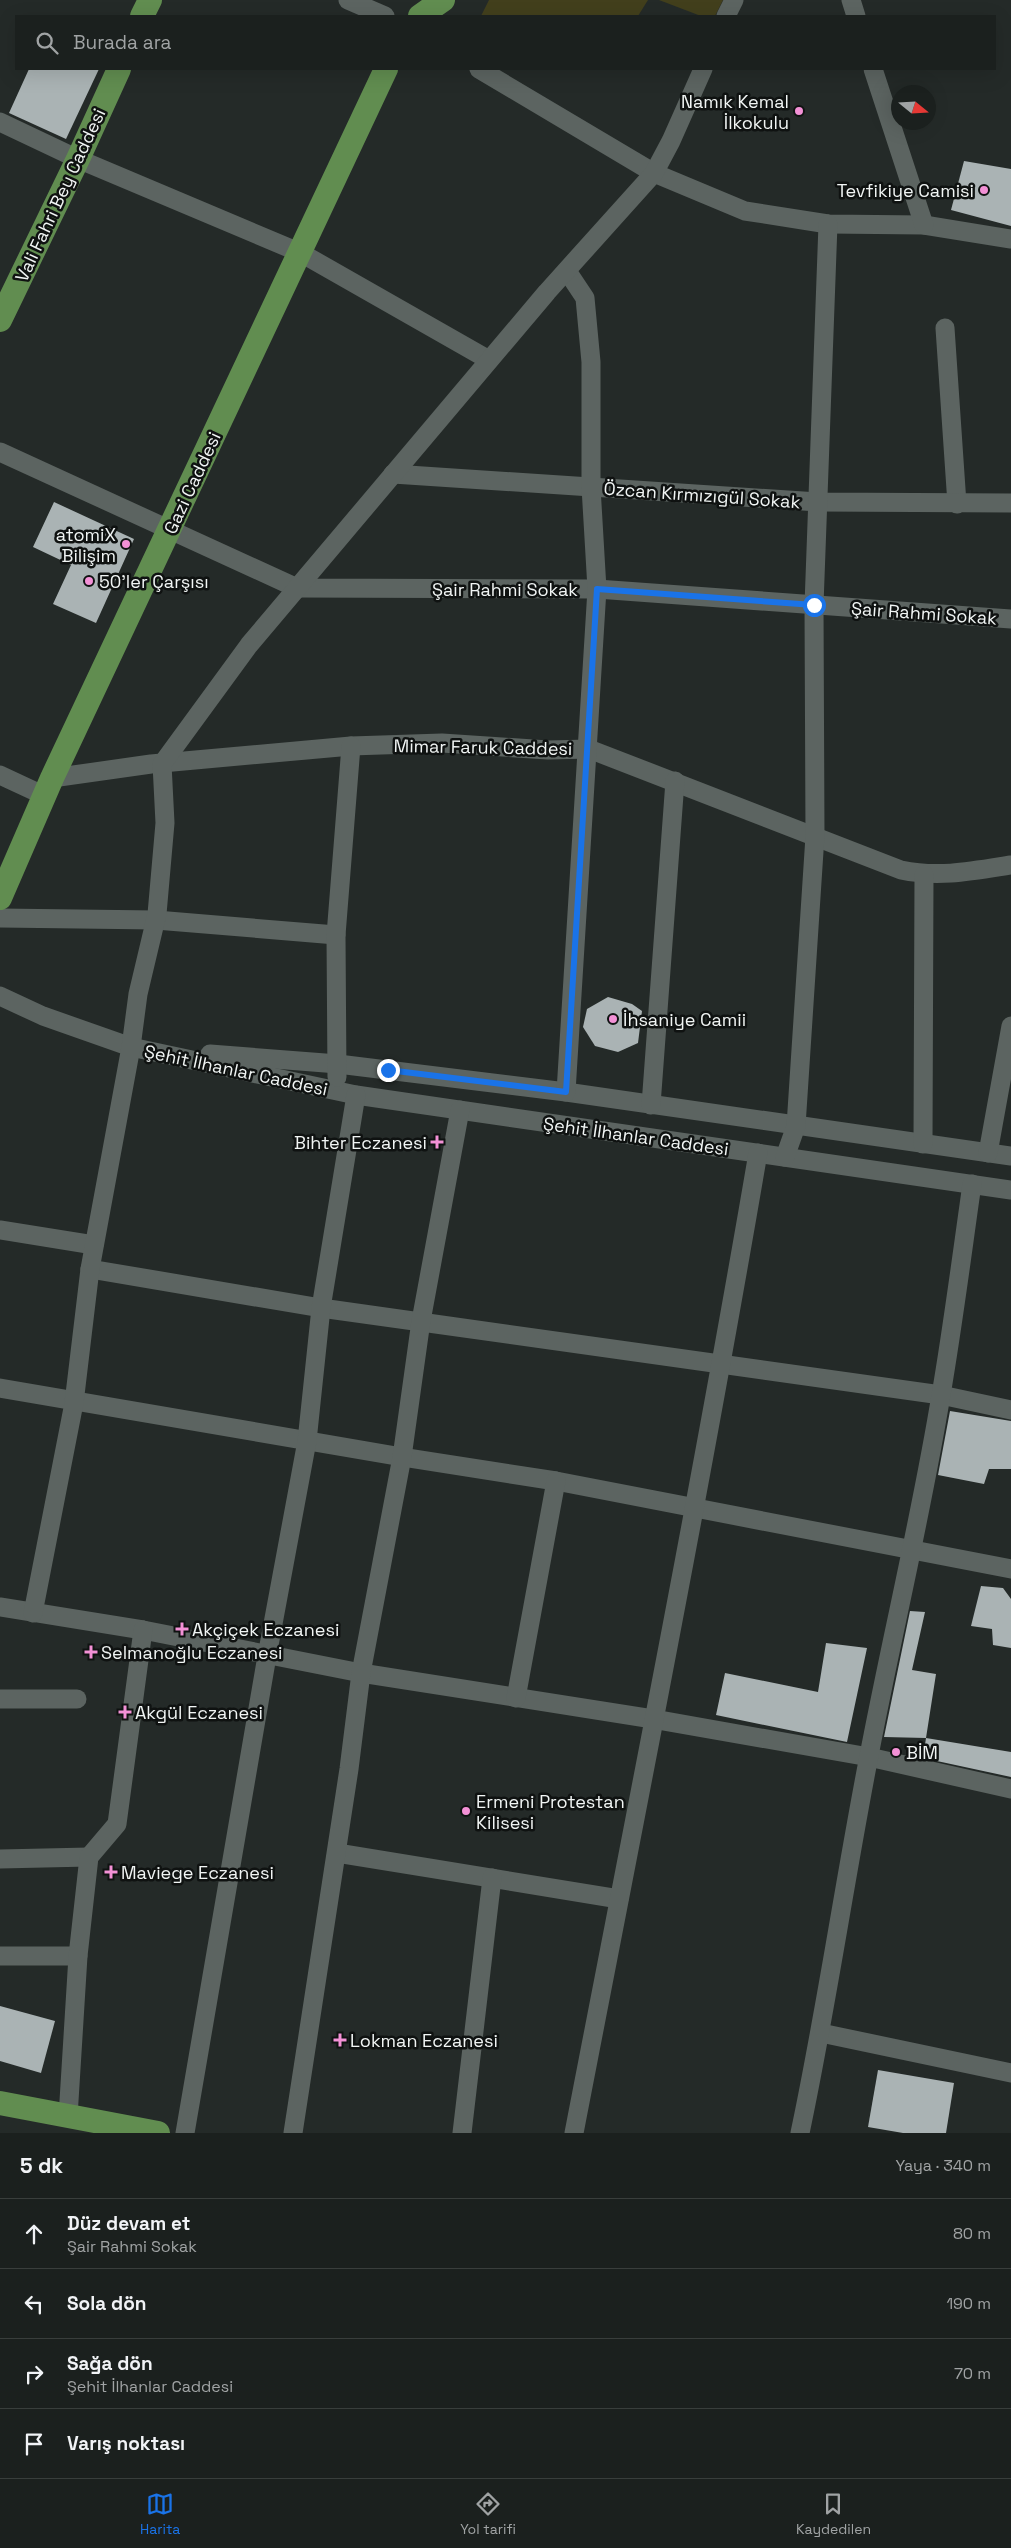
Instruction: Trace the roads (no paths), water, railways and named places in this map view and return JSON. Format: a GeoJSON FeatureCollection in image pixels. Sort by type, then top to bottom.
{"type":"FeatureCollection","features":[{"type":"Feature","properties":{"kind":"main road"},"geometry":{"type":"LineString","coordinates":[[142,15],[150,0]]}},
{"type":"Feature","properties":{"kind":"main road"},"geometry":{"type":"LineString","coordinates":[[421,15],[443,0]]}},
{"type":"Feature","properties":{"kind":"main road","name":"Vali Fahri Bey Caddesi"},"geometry":{"type":"LineString","coordinates":[[0,320],[119,70]]}},
{"type":"Feature","properties":{"kind":"main road","name":"Gazi Caddesi"},"geometry":{"type":"LineString","coordinates":[[0,898],[49,787],[386,70]]}},
{"type":"Feature","properties":{"kind":"main road"},"geometry":{"type":"LineString","coordinates":[[0,2103],[158,2133]]}},
{"type":"Feature","properties":{"kind":"street"},"geometry":{"type":"LineString","coordinates":[[348,0],[383,15]]}},
{"type":"Feature","properties":{"kind":"street"},"geometry":{"type":"LineString","coordinates":[[726,15],[734,0]]}},
{"type":"Feature","properties":{"kind":"street"},"geometry":{"type":"LineString","coordinates":[[850,0],[856,15]]}},
{"type":"Feature","properties":{"kind":"street"},"geometry":{"type":"LineString","coordinates":[[481,70],[654,173],[745,211],[828,224],[924,225],[1011,239]]}},
{"type":"Feature","properties":{"kind":"street"},"geometry":{"type":"LineString","coordinates":[[33,1613],[74,1402],[90,1269],[131,1047],[138,994],[156,920],[165,823],[162,764],[249,645],[490,360],[654,173],[671,141],[703,70]]}},
{"type":"Feature","properties":{"kind":"street"},"geometry":{"type":"LineString","coordinates":[[873,70],[924,225]]}},
{"type":"Feature","properties":{"kind":"street"},"geometry":{"type":"LineString","coordinates":[[0,122],[78,159],[300,254],[490,360]]}},
{"type":"Feature","properties":{"kind":"street"},"geometry":{"type":"LineString","coordinates":[[785,1157],[796,1126],[815,836],[814,605],[828,224]]}},
{"type":"Feature","properties":{"kind":"street"},"geometry":{"type":"LineString","coordinates":[[566,1092],[589,749],[597,589],[591,487],[591,362],[585,298],[567,271]]}},
{"type":"Feature","properties":{"kind":"street"},"geometry":{"type":"LineString","coordinates":[[945,328],[957,504]]}},
{"type":"Feature","properties":{"kind":"street"},"geometry":{"type":"LineString","coordinates":[[0,452],[297,588]]}},
{"type":"Feature","properties":{"kind":"street","name":"Özcan Kırmızıgül Sokak"},"geometry":{"type":"LineString","coordinates":[[393,474],[818,502],[1011,503]]}},
{"type":"Feature","properties":{"kind":"street","name":"Şair Rahmi Sokak"},"geometry":{"type":"LineString","coordinates":[[297,588],[597,589],[1011,619]]}},
{"type":"Feature","properties":{"kind":"street","name":"Mimar Faruk Caddesi"},"geometry":{"type":"LineString","coordinates":[[49,787],[162,764],[351,746],[442,743],[548,750],[589,749],[815,836],[865,858],[901,870],[924,875],[947,874],[1011,865]]}},
{"type":"Feature","properties":{"kind":"street"},"geometry":{"type":"LineString","coordinates":[[336,1091],[338,1064],[336,935],[351,746]]}},
{"type":"Feature","properties":{"kind":"street"},"geometry":{"type":"LineString","coordinates":[[0,775],[49,787]]}},
{"type":"Feature","properties":{"kind":"street"},"geometry":{"type":"LineString","coordinates":[[650,1105],[675,782]]}},
{"type":"Feature","properties":{"kind":"street"},"geometry":{"type":"LineString","coordinates":[[922,1144],[924,875]]}},
{"type":"Feature","properties":{"kind":"street"},"geometry":{"type":"LineString","coordinates":[[0,918],[156,920],[336,935]]}},
{"type":"Feature","properties":{"kind":"street"},"geometry":{"type":"LineString","coordinates":[[0,996],[43,1016],[131,1047]]}},
{"type":"Feature","properties":{"kind":"street"},"geometry":{"type":"LineString","coordinates":[[988,1153],[1011,1026]]}},
{"type":"Feature","properties":{"kind":"street","name":"Şehit İlhanlar Caddesi"},"geometry":{"type":"LineString","coordinates":[[131,1047],[338,1064],[566,1092],[1011,1156]]}},
{"type":"Feature","properties":{"kind":"street","name":"Şehit İlhanlar Caddesi"},"geometry":{"type":"LineString","coordinates":[[131,1047],[356,1095],[1011,1190]]}},
{"type":"Feature","properties":{"kind":"street"},"geometry":{"type":"LineString","coordinates":[[185,2133],[267,1656],[307,1441],[321,1308],[356,1095]]}},
{"type":"Feature","properties":{"kind":"street"},"geometry":{"type":"LineString","coordinates":[[294,2133],[337,1852],[361,1673],[402,1457],[421,1321],[460,1110]]}},
{"type":"Feature","properties":{"kind":"street"},"geometry":{"type":"LineString","coordinates":[[574,2133],[653,1719],[696,1508],[758,1153]]}},
{"type":"Feature","properties":{"kind":"street"},"geometry":{"type":"LineString","coordinates":[[800,2133],[821,2033],[849,1862],[869,1757],[913,1549],[941,1395],[972,1184]]}},
{"type":"Feature","properties":{"kind":"street"},"geometry":{"type":"LineString","coordinates":[[0,1230],[94,1245]]}},
{"type":"Feature","properties":{"kind":"street"},"geometry":{"type":"LineString","coordinates":[[90,1269],[321,1308],[941,1395],[1011,1410]]}},
{"type":"Feature","properties":{"kind":"street"},"geometry":{"type":"LineString","coordinates":[[0,1388],[402,1457],[556,1481],[1011,1569]]}},
{"type":"Feature","properties":{"kind":"street"},"geometry":{"type":"LineString","coordinates":[[516,1698],[556,1481]]}},
{"type":"Feature","properties":{"kind":"street"},"geometry":{"type":"LineString","coordinates":[[0,1607],[143,1630],[267,1656],[361,1673],[653,1719],[869,1757],[1011,1789]]}},
{"type":"Feature","properties":{"kind":"street"},"geometry":{"type":"LineString","coordinates":[[68,2117],[78,1956],[88,1857],[117,1824],[143,1630]]}},
{"type":"Feature","properties":{"kind":"street"},"geometry":{"type":"LineString","coordinates":[[0,1698],[77,1699]]}},
{"type":"Feature","properties":{"kind":"street"},"geometry":{"type":"LineString","coordinates":[[337,1852],[619,1899]]}},
{"type":"Feature","properties":{"kind":"street"},"geometry":{"type":"LineString","coordinates":[[0,1859],[88,1857]]}},
{"type":"Feature","properties":{"kind":"street"},"geometry":{"type":"LineString","coordinates":[[462,2133],[492,1878]]}},
{"type":"Feature","properties":{"kind":"street"},"geometry":{"type":"LineString","coordinates":[[0,1956],[78,1956]]}},
{"type":"Feature","properties":{"kind":"street"},"geometry":{"type":"LineString","coordinates":[[821,2033],[1011,2074]]}},
{"type":"Feature","properties":{"kind":"place","name":"Namık Kemal İlkokulu"},"geometry":{"type":"Point","coordinates":[799,111]}},
{"type":"Feature","properties":{"kind":"place","name":"Tevfikiye Camisi"},"geometry":{"type":"Point","coordinates":[984,190]}},
{"type":"Feature","properties":{"kind":"place","name":"atomiX Bilişim"},"geometry":{"type":"Point","coordinates":[126,544]}},
{"type":"Feature","properties":{"kind":"place","name":"50'ler Çarşısı"},"geometry":{"type":"Point","coordinates":[89,581]}},
{"type":"Feature","properties":{"kind":"place","name":"İhsaniye Camii"},"geometry":{"type":"Point","coordinates":[613,1019]}},
{"type":"Feature","properties":{"kind":"place","name":"Bihter Eczanesi"},"geometry":{"type":"Point","coordinates":[437,1142]}},
{"type":"Feature","properties":{"kind":"place","name":"Akçiçek Eczanesi"},"geometry":{"type":"Point","coordinates":[182,1629]}},
{"type":"Feature","properties":{"kind":"place","name":"Selmanoğlu Eczanesi"},"geometry":{"type":"Point","coordinates":[91,1652]}},
{"type":"Feature","properties":{"kind":"place","name":"Akgül Eczanesi"},"geometry":{"type":"Point","coordinates":[125,1712]}},
{"type":"Feature","properties":{"kind":"place","name":"BİM"},"geometry":{"type":"Point","coordinates":[896,1752]}},
{"type":"Feature","properties":{"kind":"place","name":"Ermeni Protestan Kilisesi"},"geometry":{"type":"Point","coordinates":[466,1811]}},
{"type":"Feature","properties":{"kind":"place","name":"Maviege Eczanesi"},"geometry":{"type":"Point","coordinates":[111,1872]}},
{"type":"Feature","properties":{"kind":"place","name":"Lokman Eczanesi"},"geometry":{"type":"Point","coordinates":[340,2040]}}]}
